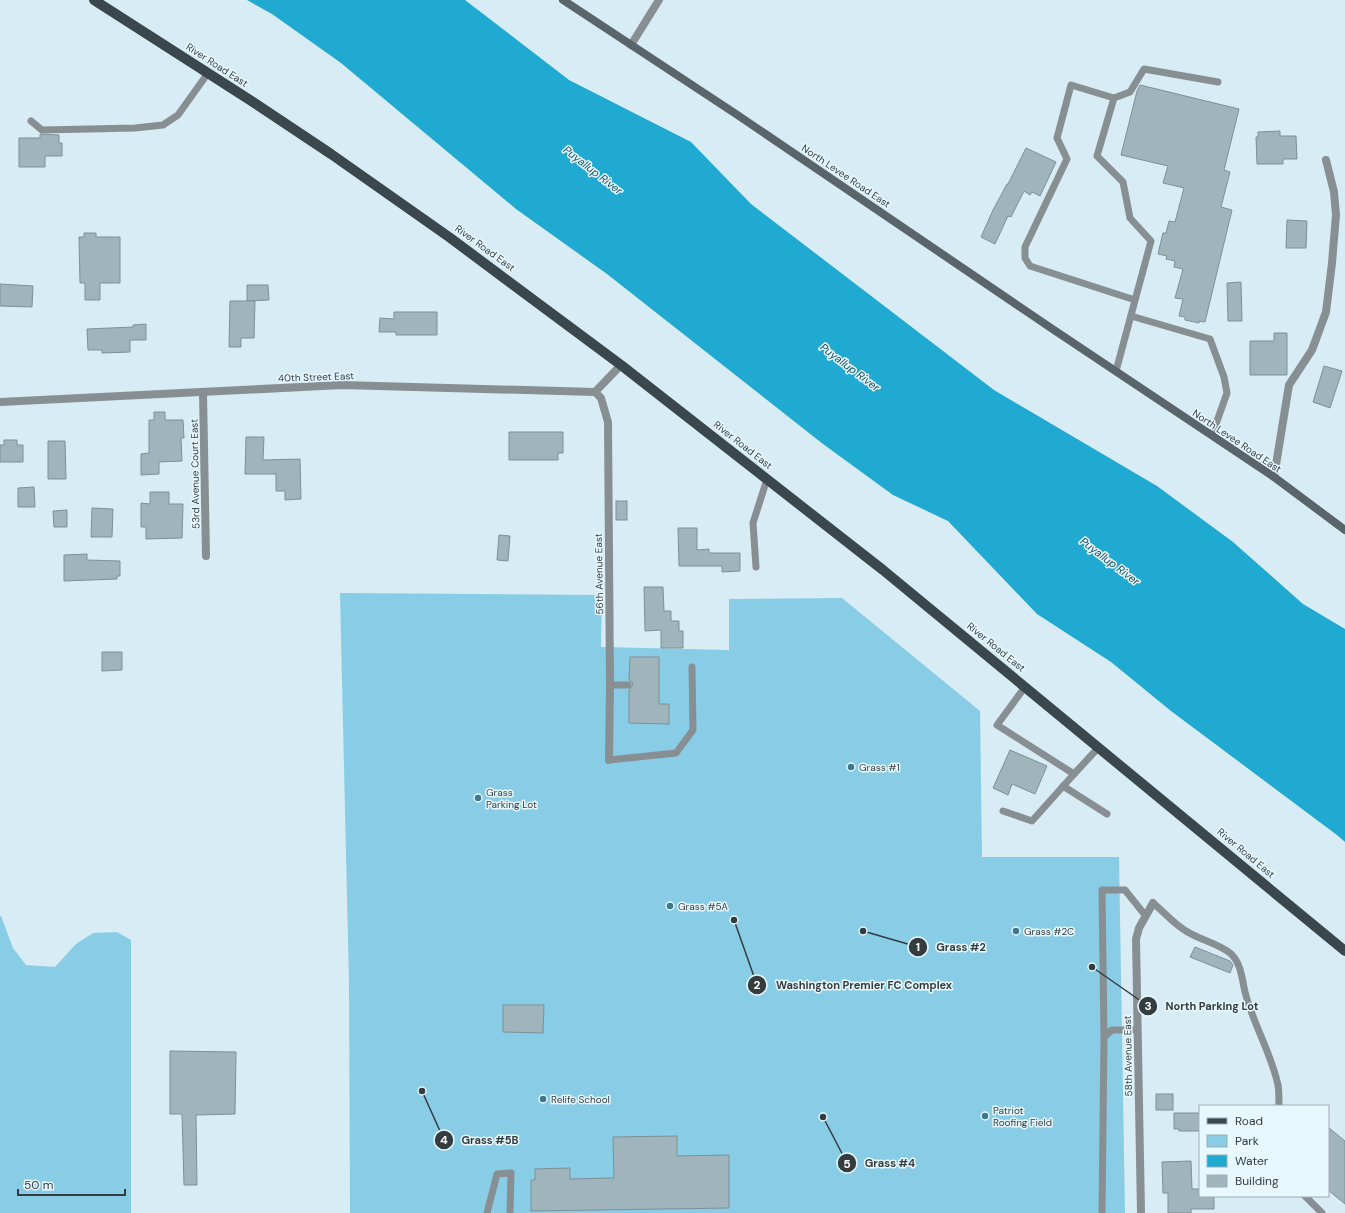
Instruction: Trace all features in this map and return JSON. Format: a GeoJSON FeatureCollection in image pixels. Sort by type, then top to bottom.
{"type":"FeatureCollection","features":[{"type":"Feature","properties":{"kind":"main road","name":"River Road East"},"geometry":{"type":"LineString","coordinates":[[94,0],[331,154],[449,237],[621,365],[883,570],[1345,951]]}},
{"type":"Feature","properties":{"kind":"street","name":"North Levee Road East"},"geometry":{"type":"LineString","coordinates":[[563,0],[736,114],[1274,477],[1345,530]]}},
{"type":"Feature","properties":{"kind":"street"},"geometry":{"type":"LineString","coordinates":[[631,45],[659,0]]}},
{"type":"Feature","properties":{"kind":"street"},"geometry":{"type":"LineString","coordinates":[[1274,477],[1289,385],[1312,350],[1326,312],[1336,215],[1334,192],[1326,160]]}},
{"type":"Feature","properties":{"kind":"street"},"geometry":{"type":"LineString","coordinates":[[595,392],[621,365]]}},
{"type":"Feature","properties":{"kind":"street","name":"40th Street East"},"geometry":{"type":"LineString","coordinates":[[0,402],[342,385],[595,392]]}},
{"type":"Feature","properties":{"kind":"street","name":"53rd Avenue Court East"},"geometry":{"type":"LineString","coordinates":[[203,392],[206,556]]}},
{"type":"Feature","properties":{"kind":"street","name":"56th Avenue East"},"geometry":{"type":"LineString","coordinates":[[595,392],[601,398],[608,422],[610,685],[609,760]]}},
{"type":"Feature","properties":{"kind":"street","name":"58th Avenue East"},"geometry":{"type":"LineString","coordinates":[[1141,1213],[1136,938],[1145,915],[1153,903]]}},
{"type":"Feature","properties":{"kind":"lane"},"geometry":{"type":"LineString","coordinates":[[1135,300],[1030,266],[1025,258],[1025,247],[1067,159],[1057,138],[1071,85],[1114,98],[1130,92],[1144,69],[1218,82]]}},
{"type":"Feature","properties":{"kind":"lane"},"geometry":{"type":"LineString","coordinates":[[31,121],[42,130],[135,128],[163,125],[178,115],[208,73]]}},
{"type":"Feature","properties":{"kind":"lane"},"geometry":{"type":"LineString","coordinates":[[1114,98],[1097,156],[1123,182],[1130,218],[1151,241],[1116,371]]}},
{"type":"Feature","properties":{"kind":"lane"},"geometry":{"type":"LineString","coordinates":[[1131,316],[1210,339],[1224,377],[1227,393],[1212,436]]}},
{"type":"Feature","properties":{"kind":"lane"},"geometry":{"type":"LineString","coordinates":[[756,568],[753,523],[767,479]]}},
{"type":"Feature","properties":{"kind":"lane"},"geometry":{"type":"LineString","coordinates":[[609,760],[676,753],[693,730],[692,667]]}},
{"type":"Feature","properties":{"kind":"lane"},"geometry":{"type":"LineString","coordinates":[[610,685],[628,686]]}},
{"type":"Feature","properties":{"kind":"lane"},"geometry":{"type":"LineString","coordinates":[[1025,687],[997,726],[1074,774]]}},
{"type":"Feature","properties":{"kind":"lane"},"geometry":{"type":"LineString","coordinates":[[1003,811],[1032,821],[1098,747]]}},
{"type":"Feature","properties":{"kind":"lane"},"geometry":{"type":"LineString","coordinates":[[1063,786],[1107,814]]}},
{"type":"Feature","properties":{"kind":"lane"},"geometry":{"type":"LineString","coordinates":[[1102,1213],[1104,1037],[1102,890],[1126,890],[1145,915]]}},
{"type":"Feature","properties":{"kind":"lane"},"geometry":{"type":"LineString","coordinates":[[1153,903],[1186,931],[1215,944],[1230,953],[1236,960],[1255,1023],[1271,1061],[1278,1086],[1279,1105]]}},
{"type":"Feature","properties":{"kind":"lane"},"geometry":{"type":"LineString","coordinates":[[1104,1037],[1112,1030],[1138,1030]]}},
{"type":"Feature","properties":{"kind":"lane"},"geometry":{"type":"LineString","coordinates":[[487,1213],[497,1174],[511,1174],[510,1213]]}},
{"type":"Feature","properties":{"kind":"lane"},"geometry":{"type":"LineString","coordinates":[[1306,1197],[1322,1213]]}},
{"type":"Feature","properties":{"kind":"green space"},"geometry":{"type":"Polygon","coordinates":[[[340,593],[602,595],[601,647],[729,650],[729,599],[842,598],[980,711],[982,857],[1119,857],[1125,1213],[350,1213],[349,983],[340,593]]]}},
{"type":"Feature","properties":{"kind":"green space"},"geometry":{"type":"Polygon","coordinates":[[[0,916],[13,948],[26,965],[55,967],[76,944],[93,933],[117,932],[131,940],[131,1213],[0,1213],[0,916]]]}},
{"type":"Feature","properties":{"kind":"water","name":"Puyallup River"},"geometry":{"type":"Polygon","coordinates":[[[247,0],[465,0],[569,80],[691,142],[751,204],[994,390],[1157,486],[1233,542],[1303,604],[1345,629],[1345,842],[1171,711],[1111,662],[1037,614],[948,521],[893,495],[823,444],[607,274],[516,209],[341,63],[272,14],[247,0]]]}},
{"type":"Feature","properties":{"kind":"building"},"geometry":{"type":"Polygon","coordinates":[[[1140,85],[1239,109],[1224,170],[1230,172],[1221,207],[1232,210],[1205,322],[1199,321],[1199,323],[1185,320],[1185,317],[1179,316],[1183,299],[1175,298],[1183,269],[1174,267],[1175,261],[1166,259],[1167,256],[1158,254],[1163,233],[1166,233],[1169,221],[1175,222],[1184,188],[1163,183],[1168,166],[1121,155],[1137,91],[1140,85]]]}},
{"type":"Feature","properties":{"kind":"building"},"geometry":{"type":"Polygon","coordinates":[[[1280,131],[1280,136],[1296,136],[1297,159],[1283,159],[1283,164],[1257,164],[1256,137],[1258,137],[1258,132],[1280,131]]]}},
{"type":"Feature","properties":{"kind":"building"},"geometry":{"type":"Polygon","coordinates":[[[40,134],[59,135],[59,143],[62,143],[62,156],[45,156],[45,167],[19,167],[19,138],[40,138],[40,134]]]}},
{"type":"Feature","properties":{"kind":"building"},"geometry":{"type":"Polygon","coordinates":[[[1026,148],[1056,162],[1040,196],[1032,192],[1030,195],[1024,191],[1011,217],[1008,216],[995,244],[981,237],[993,210],[1026,148]]]}},
{"type":"Feature","properties":{"kind":"building"},"geometry":{"type":"Polygon","coordinates":[[[1287,220],[1307,221],[1306,248],[1286,248],[1287,220]]]}},
{"type":"Feature","properties":{"kind":"building"},"geometry":{"type":"Polygon","coordinates":[[[84,233],[96,233],[96,237],[120,237],[120,283],[100,283],[100,300],[85,300],[85,283],[80,283],[79,237],[84,237],[84,233]]]}},
{"type":"Feature","properties":{"kind":"building"},"geometry":{"type":"Polygon","coordinates":[[[1241,282],[1242,321],[1228,321],[1227,283],[1241,282]]]}},
{"type":"Feature","properties":{"kind":"building"},"geometry":{"type":"Polygon","coordinates":[[[0,284],[33,286],[32,307],[0,306],[0,284]]]}},
{"type":"Feature","properties":{"kind":"building"},"geometry":{"type":"Polygon","coordinates":[[[247,285],[268,285],[269,300],[247,301],[247,285]]]}},
{"type":"Feature","properties":{"kind":"building"},"geometry":{"type":"Polygon","coordinates":[[[230,301],[255,301],[254,338],[241,338],[241,347],[229,347],[230,301]]]}},
{"type":"Feature","properties":{"kind":"building"},"geometry":{"type":"Polygon","coordinates":[[[394,312],[437,312],[437,335],[396,335],[396,332],[379,332],[380,318],[394,319],[394,312]]]}},
{"type":"Feature","properties":{"kind":"building"},"geometry":{"type":"Polygon","coordinates":[[[146,324],[146,340],[130,340],[130,352],[102,353],[102,350],[88,350],[87,329],[133,327],[133,325],[146,324]]]}},
{"type":"Feature","properties":{"kind":"building"},"geometry":{"type":"Polygon","coordinates":[[[1274,333],[1287,333],[1287,375],[1250,375],[1250,341],[1274,341],[1274,333]]]}},
{"type":"Feature","properties":{"kind":"building"},"geometry":{"type":"Polygon","coordinates":[[[1324,366],[1342,371],[1330,408],[1313,402],[1324,366]]]}},
{"type":"Feature","properties":{"kind":"building"},"geometry":{"type":"Polygon","coordinates":[[[154,412],[165,412],[165,420],[183,420],[184,438],[181,438],[182,461],[159,462],[159,474],[141,475],[141,454],[149,453],[149,420],[154,420],[154,412]]]}},
{"type":"Feature","properties":{"kind":"building"},"geometry":{"type":"Polygon","coordinates":[[[509,432],[563,432],[563,453],[558,453],[558,460],[509,460],[509,432]]]}},
{"type":"Feature","properties":{"kind":"building"},"geometry":{"type":"Polygon","coordinates":[[[246,437],[264,437],[263,460],[300,459],[301,499],[285,500],[285,491],[276,491],[276,474],[245,474],[246,437]]]}},
{"type":"Feature","properties":{"kind":"building"},"geometry":{"type":"Polygon","coordinates":[[[4,440],[17,440],[17,445],[23,445],[23,462],[0,462],[0,445],[4,445],[4,440]]]}},
{"type":"Feature","properties":{"kind":"building"},"geometry":{"type":"Polygon","coordinates":[[[48,441],[65,441],[66,479],[48,479],[48,441]]]}},
{"type":"Feature","properties":{"kind":"building"},"geometry":{"type":"Polygon","coordinates":[[[34,487],[35,507],[18,507],[18,488],[34,487]]]}},
{"type":"Feature","properties":{"kind":"building"},"geometry":{"type":"Polygon","coordinates":[[[150,492],[169,492],[169,504],[183,504],[182,538],[146,539],[146,527],[141,527],[141,503],[150,504],[150,492]]]}},
{"type":"Feature","properties":{"kind":"building"},"geometry":{"type":"Polygon","coordinates":[[[616,501],[627,501],[627,520],[616,520],[616,501]]]}},
{"type":"Feature","properties":{"kind":"building"},"geometry":{"type":"Polygon","coordinates":[[[92,508],[113,509],[112,537],[91,537],[92,508]]]}},
{"type":"Feature","properties":{"kind":"building"},"geometry":{"type":"Polygon","coordinates":[[[67,510],[67,527],[54,527],[53,511],[67,510]]]}},
{"type":"Feature","properties":{"kind":"building"},"geometry":{"type":"Polygon","coordinates":[[[678,528],[697,528],[697,550],[709,549],[709,553],[740,553],[740,571],[722,572],[722,566],[679,566],[678,528]]]}},
{"type":"Feature","properties":{"kind":"building"},"geometry":{"type":"Polygon","coordinates":[[[499,535],[510,536],[508,561],[497,560],[499,535]]]}},
{"type":"Feature","properties":{"kind":"building"},"geometry":{"type":"Polygon","coordinates":[[[87,554],[87,560],[120,561],[120,576],[117,576],[117,579],[64,581],[64,555],[87,554]]]}},
{"type":"Feature","properties":{"kind":"building"},"geometry":{"type":"Polygon","coordinates":[[[644,587],[663,587],[664,611],[671,611],[671,621],[679,621],[679,631],[683,631],[683,648],[661,648],[661,630],[645,631],[644,587]]]}},
{"type":"Feature","properties":{"kind":"building"},"geometry":{"type":"Polygon","coordinates":[[[102,652],[122,652],[122,670],[102,671],[102,652]]]}},
{"type":"Feature","properties":{"kind":"building"},"geometry":{"type":"Polygon","coordinates":[[[630,657],[659,657],[659,704],[669,704],[669,724],[629,723],[629,690],[633,685],[629,680],[630,657]]]}},
{"type":"Feature","properties":{"kind":"building"},"geometry":{"type":"Polygon","coordinates":[[[1010,750],[1047,766],[1035,794],[1012,784],[1008,795],[993,788],[1010,750]]]}},
{"type":"Feature","properties":{"kind":"building"},"geometry":{"type":"Polygon","coordinates":[[[1195,947],[1230,961],[1233,965],[1230,973],[1190,957],[1195,947]]]}},
{"type":"Feature","properties":{"kind":"building"},"geometry":{"type":"Polygon","coordinates":[[[503,1005],[544,1005],[543,1033],[503,1032],[503,1005]]]}},
{"type":"Feature","properties":{"kind":"building"},"geometry":{"type":"Polygon","coordinates":[[[170,1051],[236,1052],[235,1114],[196,1115],[197,1185],[184,1185],[182,1114],[170,1114],[170,1051]]]}},
{"type":"Feature","properties":{"kind":"building"},"geometry":{"type":"Polygon","coordinates":[[[1156,1094],[1173,1094],[1173,1110],[1156,1110],[1156,1094]]]}},
{"type":"Feature","properties":{"kind":"building"},"geometry":{"type":"Polygon","coordinates":[[[1174,1113],[1199,1113],[1199,1131],[1179,1131],[1179,1129],[1174,1129],[1174,1113]]]}},
{"type":"Feature","properties":{"kind":"building"},"geometry":{"type":"Polygon","coordinates":[[[1329,1128],[1345,1141],[1345,1204],[1329,1191],[1329,1128]]]}},
{"type":"Feature","properties":{"kind":"building"},"geometry":{"type":"Polygon","coordinates":[[[677,1136],[677,1156],[729,1155],[729,1208],[531,1211],[531,1180],[535,1180],[535,1169],[570,1168],[570,1179],[614,1178],[613,1137],[677,1136]]]}},
{"type":"Feature","properties":{"kind":"building"},"geometry":{"type":"Polygon","coordinates":[[[1191,1161],[1192,1189],[1199,1189],[1199,1197],[1214,1197],[1214,1209],[1191,1209],[1191,1213],[1168,1213],[1168,1193],[1163,1193],[1162,1162],[1191,1161]]]}},
{"type":"Feature","properties":{"kind":"place","name":"Grass #1"},"geometry":{"type":"Point","coordinates":[851,767]}},
{"type":"Feature","properties":{"kind":"place","name":"Grass Parking Lot"},"geometry":{"type":"Point","coordinates":[478,798]}},
{"type":"Feature","properties":{"kind":"place","name":"Grass #5A"},"geometry":{"type":"Point","coordinates":[670,906]}},
{"type":"Feature","properties":{"kind":"place","name":"Washington Premier FC Complex"},"geometry":{"type":"Point","coordinates":[734,920]}},
{"type":"Feature","properties":{"kind":"place","name":"Grass #2"},"geometry":{"type":"Point","coordinates":[863,931]}},
{"type":"Feature","properties":{"kind":"place","name":"Grass #2C"},"geometry":{"type":"Point","coordinates":[1016,931]}},
{"type":"Feature","properties":{"kind":"place","name":"North Parking Lot"},"geometry":{"type":"Point","coordinates":[1092,967]}},
{"type":"Feature","properties":{"kind":"place","name":"Grass #5B"},"geometry":{"type":"Point","coordinates":[422,1091]}},
{"type":"Feature","properties":{"kind":"place","name":"Relife School"},"geometry":{"type":"Point","coordinates":[543,1099]}},
{"type":"Feature","properties":{"kind":"place","name":"Patriot Roofing Field"},"geometry":{"type":"Point","coordinates":[985,1116]}},
{"type":"Feature","properties":{"kind":"place","name":"Grass #4"},"geometry":{"type":"Point","coordinates":[823,1117]}}]}
